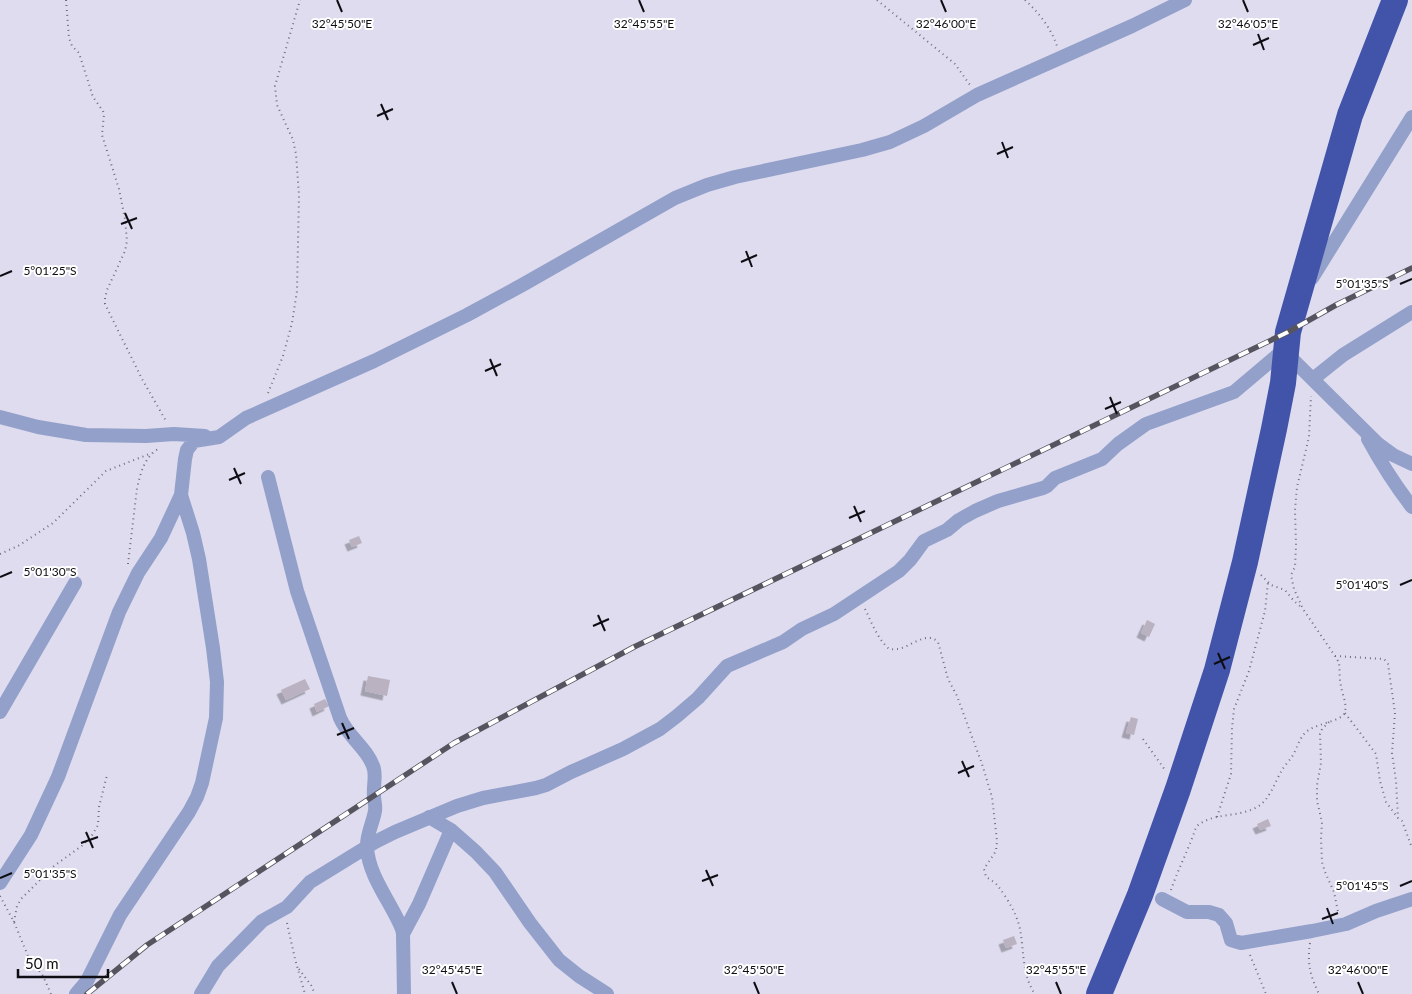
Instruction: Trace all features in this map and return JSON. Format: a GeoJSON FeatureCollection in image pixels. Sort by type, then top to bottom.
{"type":"FeatureCollection","features":[{"type":"Feature","properties":{"kind":"highway"},"geometry":{"type":"LineString","coordinates":[[1098,994],[1140,895],[1178,789],[1217,670],[1245,562],[1283,382],[1288,332],[1350,116],[1395,0]]}},
{"type":"Feature","properties":{"kind":"street"},"geometry":{"type":"LineString","coordinates":[[0,883],[30,835],[58,777],[119,612],[138,573],[160,538],[181,496],[187,450],[194,441],[218,437],[246,418],[374,360],[467,314],[524,284],[675,198],[707,185],[735,177],[819,160],[890,142],[924,126],[977,95],[1186,0]]}},
{"type":"Feature","properties":{"kind":"street"},"geometry":{"type":"LineString","coordinates":[[1298,302],[1412,117]]}},
{"type":"Feature","properties":{"kind":"street"},"geometry":{"type":"LineString","coordinates":[[1313,379],[1343,355],[1412,312]]}},
{"type":"Feature","properties":{"kind":"street"},"geometry":{"type":"LineString","coordinates":[[194,994],[204,989],[218,966],[262,921],[293,902],[310,882],[367,847],[395,832],[456,806],[483,798],[546,785],[623,749],[660,729],[677,716],[698,698],[727,666],[788,640],[802,629],[834,614],[904,566],[924,541],[947,530],[974,511],[998,501],[1043,488],[1055,478],[1102,459],[1118,444],[1146,424],[1234,392],[1286,351],[1385,450],[1412,464]]}},
{"type":"Feature","properties":{"kind":"street"},"geometry":{"type":"LineString","coordinates":[[0,417],[38,427],[86,434],[146,436],[174,434],[218,437]]}},
{"type":"Feature","properties":{"kind":"street"},"geometry":{"type":"LineString","coordinates":[[1364,430],[1384,469],[1412,507]]}},
{"type":"Feature","properties":{"kind":"street"},"geometry":{"type":"LineString","coordinates":[[268,477],[297,591],[340,718],[343,726],[367,754],[374,767],[375,810],[367,847],[375,875],[399,922],[403,934],[404,994]]}},
{"type":"Feature","properties":{"kind":"street"},"geometry":{"type":"LineString","coordinates":[[76,994],[87,981],[120,915],[197,797],[202,783],[216,718],[217,682],[199,559],[181,496]]}},
{"type":"Feature","properties":{"kind":"street"},"geometry":{"type":"LineString","coordinates":[[0,712],[75,583]]}},
{"type":"Feature","properties":{"kind":"street"},"geometry":{"type":"LineString","coordinates":[[429,817],[451,830],[495,872],[530,923],[559,960],[607,994]]}},
{"type":"Feature","properties":{"kind":"street"},"geometry":{"type":"LineString","coordinates":[[403,934],[420,904],[451,830]]}},
{"type":"Feature","properties":{"kind":"street"},"geometry":{"type":"LineString","coordinates":[[1162,899],[1187,912],[1209,912],[1219,915],[1226,924],[1232,940],[1241,943],[1348,923],[1412,899]]}},
{"type":"Feature","properties":{"kind":"path"},"geometry":{"type":"LineString","coordinates":[[66,0],[69,38],[72,46],[79,53],[93,97],[103,110],[102,136],[119,189],[125,219],[127,241],[125,251],[107,290],[105,304],[142,379],[174,434]]}},
{"type":"Feature","properties":{"kind":"path"},"geometry":{"type":"LineString","coordinates":[[261,412],[283,356],[292,323],[297,291],[299,195],[296,154],[293,140],[277,104],[275,86],[300,0]]}},
{"type":"Feature","properties":{"kind":"path"},"geometry":{"type":"LineString","coordinates":[[877,0],[955,64],[977,95]]}},
{"type":"Feature","properties":{"kind":"path"},"geometry":{"type":"LineString","coordinates":[[1025,0],[1053,33],[1062,58]]}},
{"type":"Feature","properties":{"kind":"path"},"geometry":{"type":"LineString","coordinates":[[1162,899],[1170,894],[1174,879],[1196,827],[1205,821],[1218,817],[1248,812],[1262,804],[1283,768],[1293,755],[1302,736],[1308,730],[1337,720],[1345,713],[1346,707],[1340,686],[1339,663],[1303,609],[1294,589],[1291,576],[1295,567],[1294,510],[1297,487],[1309,437],[1313,379]]}},
{"type":"Feature","properties":{"kind":"path"},"geometry":{"type":"LineString","coordinates":[[0,554],[18,546],[53,523],[106,471],[158,449]]}},
{"type":"Feature","properties":{"kind":"path"},"geometry":{"type":"LineString","coordinates":[[127,570],[137,488],[144,464],[152,453]]}},
{"type":"Feature","properties":{"kind":"path"},"geometry":{"type":"LineString","coordinates":[[1245,562],[1268,582],[1285,590],[1303,609]]}},
{"type":"Feature","properties":{"kind":"path"},"geometry":{"type":"LineString","coordinates":[[1218,817],[1231,774],[1234,709],[1249,671],[1265,611],[1268,582]]}},
{"type":"Feature","properties":{"kind":"path"},"geometry":{"type":"LineString","coordinates":[[857,598],[866,611],[875,631],[889,649],[898,650],[929,638],[935,639],[938,642],[948,679],[957,696],[992,797],[997,841],[996,851],[984,869],[984,873],[986,877],[997,883],[1014,910],[1020,928],[1030,988],[1035,994]]}},
{"type":"Feature","properties":{"kind":"path"},"geometry":{"type":"LineString","coordinates":[[1335,656],[1384,659],[1388,664],[1395,713],[1392,753],[1398,818]]}},
{"type":"Feature","properties":{"kind":"path"},"geometry":{"type":"LineString","coordinates":[[1345,713],[1376,754],[1380,781],[1386,802],[1402,821],[1412,848]]}},
{"type":"Feature","properties":{"kind":"path"},"geometry":{"type":"LineString","coordinates":[[1330,721],[1322,728],[1320,734],[1321,763],[1317,785],[1317,801],[1322,822],[1322,862],[1334,892],[1337,911],[1348,923]]}},
{"type":"Feature","properties":{"kind":"path"},"geometry":{"type":"LineString","coordinates":[[1143,739],[1178,789]]}},
{"type":"Feature","properties":{"kind":"path"},"geometry":{"type":"LineString","coordinates":[[14,922],[17,906],[21,899],[54,866],[83,845],[98,825],[99,807],[107,775]]}},
{"type":"Feature","properties":{"kind":"path"},"geometry":{"type":"LineString","coordinates":[[0,896],[14,922],[28,956],[43,976],[51,994]]}},
{"type":"Feature","properties":{"kind":"path"},"geometry":{"type":"LineString","coordinates":[[284,908],[297,968],[305,994]]}},
{"type":"Feature","properties":{"kind":"path"},"geometry":{"type":"LineString","coordinates":[[1312,931],[1308,966],[1319,994]]}},
{"type":"Feature","properties":{"kind":"path"},"geometry":{"type":"LineString","coordinates":[[1245,942],[1266,994]]}},
{"type":"Feature","properties":{"kind":"path"},"geometry":{"type":"LineString","coordinates":[[297,968],[316,994]]}},
{"type":"Feature","properties":{"kind":"building"},"geometry":{"type":"Polygon","coordinates":[[[359,536],[362,543],[352,547],[349,540],[359,536]]]}},
{"type":"Feature","properties":{"kind":"building"},"geometry":{"type":"Polygon","coordinates":[[[1147,620],[1155,624],[1149,637],[1141,633],[1147,620]]]}},
{"type":"Feature","properties":{"kind":"building"},"geometry":{"type":"Polygon","coordinates":[[[368,676],[390,680],[387,696],[365,691],[368,676]]]}},
{"type":"Feature","properties":{"kind":"building"},"geometry":{"type":"Polygon","coordinates":[[[305,679],[310,689],[286,700],[281,690],[305,679]]]}},
{"type":"Feature","properties":{"kind":"building"},"geometry":{"type":"Polygon","coordinates":[[[325,699],[329,706],[317,712],[314,704],[325,699]]]}},
{"type":"Feature","properties":{"kind":"building"},"geometry":{"type":"Polygon","coordinates":[[[1131,717],[1138,719],[1134,735],[1126,733],[1131,717]]]}},
{"type":"Feature","properties":{"kind":"building"},"geometry":{"type":"Polygon","coordinates":[[[1268,819],[1271,826],[1260,830],[1257,824],[1268,819]]]}},
{"type":"Feature","properties":{"kind":"building"},"geometry":{"type":"Polygon","coordinates":[[[1014,936],[1017,944],[1006,948],[1003,940],[1014,936]]]}},
{"type":"Feature","properties":{"kind":"railway"},"geometry":{"type":"LineString","coordinates":[[87,994],[147,945],[454,743],[634,647],[1288,332],[1336,305],[1412,268]]}}]}
